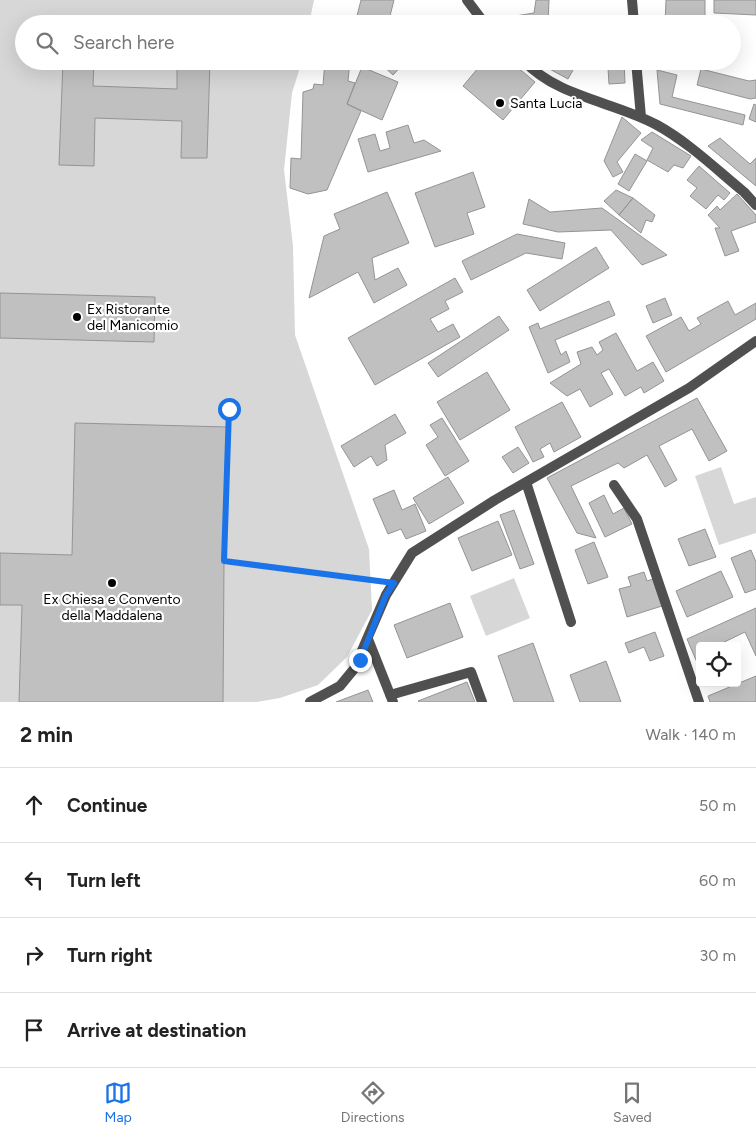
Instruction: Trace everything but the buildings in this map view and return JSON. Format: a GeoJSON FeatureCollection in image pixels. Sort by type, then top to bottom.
{"type":"FeatureCollection","features":[{"type":"Feature","properties":{"kind":"street"},"geometry":{"type":"LineString","coordinates":[[468,0],[479,15]]}},
{"type":"Feature","properties":{"kind":"street"},"geometry":{"type":"LineString","coordinates":[[632,0],[633,15]]}},
{"type":"Feature","properties":{"kind":"street"},"geometry":{"type":"LineString","coordinates":[[534,70],[543,79],[658,125],[744,192],[756,205]]}},
{"type":"Feature","properties":{"kind":"street"},"geometry":{"type":"LineString","coordinates":[[637,70],[641,117]]}},
{"type":"Feature","properties":{"kind":"street"},"geometry":{"type":"LineString","coordinates":[[310,702],[340,686],[354,670],[386,595],[412,553],[526,482],[688,388],[756,341]]}},
{"type":"Feature","properties":{"kind":"street"},"geometry":{"type":"LineString","coordinates":[[526,482],[571,622]]}},
{"type":"Feature","properties":{"kind":"street"},"geometry":{"type":"LineString","coordinates":[[614,485],[636,519],[700,702]]}},
{"type":"Feature","properties":{"kind":"street"},"geometry":{"type":"LineString","coordinates":[[368,639],[391,698],[471,672],[482,702]]}},
{"type":"Feature","properties":{"kind":"path"},"geometry":{"type":"LineString","coordinates":[[229,409],[224,561],[394,583]]}},
{"type":"Feature","properties":{"kind":"shaded area"},"geometry":{"type":"Polygon","coordinates":[[[0,0],[314,0],[311,15],[15,15],[15,70],[299,70],[292,93],[284,170],[293,246],[295,335],[369,549],[372,610],[347,657],[318,685],[280,698],[257,702],[0,702],[0,0]]]}},
{"type":"Feature","properties":{"kind":"shaded area"},"geometry":{"type":"Polygon","coordinates":[[[721,467],[734,504],[756,497],[756,533],[719,545],[695,476],[721,467]]]}},
{"type":"Feature","properties":{"kind":"shaded area"},"geometry":{"type":"Polygon","coordinates":[[[514,578],[530,618],[486,636],[470,596],[514,578]]]}},
{"type":"Feature","properties":{"kind":"place","name":"Santa Lucia"},"geometry":{"type":"Point","coordinates":[500,103]}},
{"type":"Feature","properties":{"kind":"place","name":"Ex Ristorante del Manicomio"},"geometry":{"type":"Point","coordinates":[77,317]}},
{"type":"Feature","properties":{"kind":"place","name":"Ex Chiesa e Convento della Maddalena"},"geometry":{"type":"Point","coordinates":[112,583]}},
{"type":"Feature","properties":{"kind":"route"},"geometry":{"type":"LineString","coordinates":[[229,409],[224,561],[394,583],[386,595],[360,660]]}}]}
